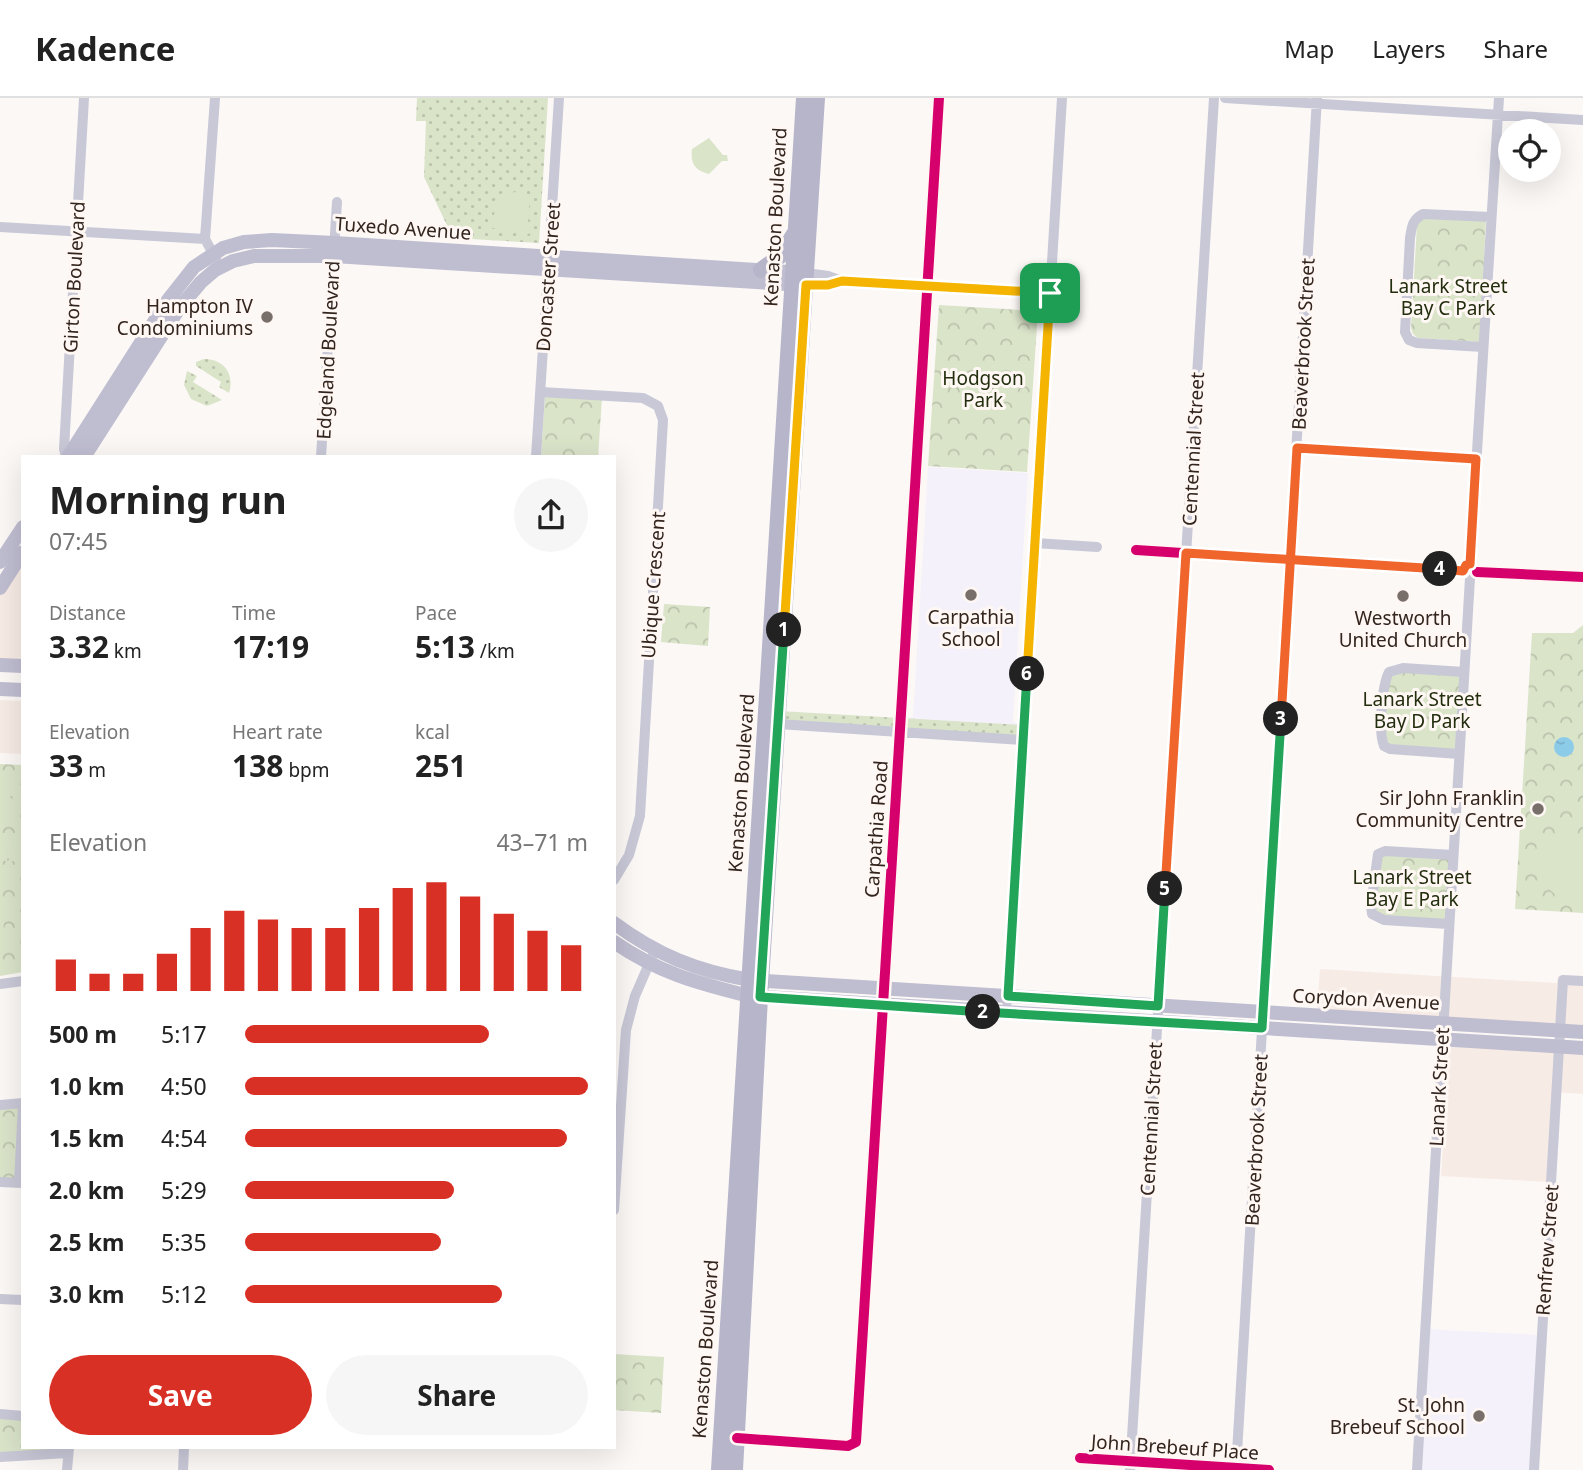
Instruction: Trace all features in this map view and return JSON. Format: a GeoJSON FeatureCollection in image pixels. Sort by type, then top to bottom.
{"type":"FeatureCollection","features":[{"type":"Feature","properties":{"kind":"main road","name":"Kenaston Boulevard"},"geometry":{"type":"LineString","coordinates":[[719,1470],[755,988],[778,724],[799,279],[795,232],[804,98]]}},
{"type":"Feature","properties":{"kind":"main road","name":"Kenaston Boulevard"},"geometry":{"type":"LineString","coordinates":[[735,1470],[755,988],[799,279],[817,98]]}},
{"type":"Feature","properties":{"kind":"main road"},"geometry":{"type":"LineString","coordinates":[[761,270],[780,256],[795,232]]}},
{"type":"Feature","properties":{"kind":"main road","name":"Tuxedo Avenue"},"geometry":{"type":"LineString","coordinates":[[68,455],[174,292],[188,274],[217,260],[334,249],[799,279]]}},
{"type":"Feature","properties":{"kind":"main road","name":"Tuxedo Avenue"},"geometry":{"type":"LineString","coordinates":[[85,455],[189,294],[217,260]]}},
{"type":"Feature","properties":{"kind":"main road","name":"Tuxedo Avenue"},"geometry":{"type":"LineString","coordinates":[[549,263],[761,270],[799,279]]}},
{"type":"Feature","properties":{"kind":"main road"},"geometry":{"type":"LineString","coordinates":[[0,562],[21,530]]}},
{"type":"Feature","properties":{"kind":"main road"},"geometry":{"type":"LineString","coordinates":[[0,588],[21,555]]}},
{"type":"Feature","properties":{"kind":"main road"},"geometry":{"type":"LineString","coordinates":[[0,664],[21,666]]}},
{"type":"Feature","properties":{"kind":"main road"},"geometry":{"type":"LineString","coordinates":[[0,689],[21,690]]}},
{"type":"Feature","properties":{"kind":"main road","name":"Corydon Avenue"},"geometry":{"type":"LineString","coordinates":[[616,924],[655,950],[755,988],[882,1004],[1583,1048]]}},
{"type":"Feature","properties":{"kind":"main road","name":"Corydon Avenue"},"geometry":{"type":"LineString","coordinates":[[616,944],[648,965],[716,989],[884,989],[1583,1032]]}},
{"type":"Feature","properties":{"kind":"street","name":"Girton Boulevard"},"geometry":{"type":"LineString","coordinates":[[66,455],[64,449],[84,98]]}},
{"type":"Feature","properties":{"kind":"street"},"geometry":{"type":"LineString","coordinates":[[215,98],[205,239],[217,260]]}},
{"type":"Feature","properties":{"kind":"street","name":"Doncaster Street"},"geometry":{"type":"LineString","coordinates":[[536,455],[559,98]]}},
{"type":"Feature","properties":{"kind":"street","name":"Carpathia Road"},"geometry":{"type":"LineString","coordinates":[[737,1438],[848,1446],[856,1442],[939,98]]}},
{"type":"Feature","properties":{"kind":"street"},"geometry":{"type":"LineString","coordinates":[[1007,1013],[1062,98]]}},
{"type":"Feature","properties":{"kind":"street","name":"Centennial Street"},"geometry":{"type":"LineString","coordinates":[[1131,1465],[1214,98]]}},
{"type":"Feature","properties":{"kind":"street"},"geometry":{"type":"LineString","coordinates":[[1225,98],[1317,101],[1583,120]]}},
{"type":"Feature","properties":{"kind":"street","name":"Lanark Street"},"geometry":{"type":"LineString","coordinates":[[1417,1470],[1499,98]]}},
{"type":"Feature","properties":{"kind":"street","name":"Beaverbrook Street"},"geometry":{"type":"LineString","coordinates":[[1236,1469],[1317,101]]}},
{"type":"Feature","properties":{"kind":"street","name":"Edgeland Boulevard"},"geometry":{"type":"LineString","coordinates":[[321,455],[337,202]]}},
{"type":"Feature","properties":{"kind":"street"},"geometry":{"type":"LineString","coordinates":[[1483,347],[1417,343],[1409,340],[1405,332],[1409,263],[1412,225],[1416,218],[1423,214],[1491,217]]}},
{"type":"Feature","properties":{"kind":"street"},"geometry":{"type":"LineString","coordinates":[[0,227],[205,239]]}},
{"type":"Feature","properties":{"kind":"street","name":"Tuxedo Avenue"},"geometry":{"type":"LineString","coordinates":[[799,279],[828,285],[842,281],[1050,293]]}},
{"type":"Feature","properties":{"kind":"street","name":"Ubique Crescent"},"geometry":{"type":"LineString","coordinates":[[541,392],[643,398],[658,406],[663,420],[640,816],[629,855],[616,877]]}},
{"type":"Feature","properties":{"kind":"street"},"geometry":{"type":"LineString","coordinates":[[1297,448],[1476,459]]}},
{"type":"Feature","properties":{"kind":"street"},"geometry":{"type":"LineString","coordinates":[[1035,543],[1097,548]]}},
{"type":"Feature","properties":{"kind":"street"},"geometry":{"type":"LineString","coordinates":[[1136,550],[1583,577]]}},
{"type":"Feature","properties":{"kind":"street"},"geometry":{"type":"LineString","coordinates":[[1459,754],[1390,750],[1384,746],[1381,734],[1384,686],[1389,672],[1403,668],[1464,672]]}},
{"type":"Feature","properties":{"kind":"street"},"geometry":{"type":"LineString","coordinates":[[778,724],[1023,740]]}},
{"type":"Feature","properties":{"kind":"street"},"geometry":{"type":"LineString","coordinates":[[1448,925],[1384,920],[1372,914],[1371,906],[1378,854],[1385,851],[1453,855]]}},
{"type":"Feature","properties":{"kind":"street"},"geometry":{"type":"LineString","coordinates":[[616,1180],[626,1030],[635,996],[655,950]]}},
{"type":"Feature","properties":{"kind":"street","name":"Renfrew Street"},"geometry":{"type":"LineString","coordinates":[[1534,1470],[1563,980],[1583,981]]}},
{"type":"Feature","properties":{"kind":"street"},"geometry":{"type":"LineString","coordinates":[[0,984],[21,981]]}},
{"type":"Feature","properties":{"kind":"street"},"geometry":{"type":"LineString","coordinates":[[0,1105],[21,1104]]}},
{"type":"Feature","properties":{"kind":"street"},"geometry":{"type":"LineString","coordinates":[[0,1182],[21,1183]]}},
{"type":"Feature","properties":{"kind":"street"},"geometry":{"type":"LineString","coordinates":[[0,1299],[21,1300]]}},
{"type":"Feature","properties":{"kind":"street"},"geometry":{"type":"LineString","coordinates":[[0,1415],[21,1416]]}},
{"type":"Feature","properties":{"kind":"street"},"geometry":{"type":"LineString","coordinates":[[183,1470],[184,1449]]}},
{"type":"Feature","properties":{"kind":"street"},"geometry":{"type":"LineString","coordinates":[[0,1457],[69,1450],[67,1470]]}},
{"type":"Feature","properties":{"kind":"street","name":"John Brebeuf Place"},"geometry":{"type":"LineString","coordinates":[[1080,1458],[1131,1465],[1269,1470]]}},
{"type":"Feature","properties":{"kind":"shaded area","name":"Carpathia School"},"geometry":{"type":"Polygon","coordinates":[[[928,467],[1028,473],[1013,722],[1024,725],[1023,740],[900,717],[913,717],[928,467]]]}},
{"type":"Feature","properties":{"kind":"shaded area"},"geometry":{"type":"Polygon","coordinates":[[[21,555],[21,662],[0,660],[0,588],[21,555]]]}},
{"type":"Feature","properties":{"kind":"shaded area"},"geometry":{"type":"Polygon","coordinates":[[[0,700],[21,701],[21,754],[0,753],[0,700]]]}},
{"type":"Feature","properties":{"kind":"shaded area"},"geometry":{"type":"Polygon","coordinates":[[[1320,969],[1557,983],[1558,976],[1583,978],[1583,1027],[1317,1012],[1320,969]]]}},
{"type":"Feature","properties":{"kind":"shaded area"},"geometry":{"type":"Polygon","coordinates":[[[1449,1044],[1583,1052],[1583,1094],[1553,1092],[1548,1182],[1441,1176],[1449,1044]]]}},
{"type":"Feature","properties":{"kind":"shaded area","name":"St. John Brebeuf School"},"geometry":{"type":"Polygon","coordinates":[[[1425,1329],[1541,1335],[1534,1470],[1417,1470],[1425,1329]]]}},
{"type":"Feature","properties":{"kind":"green space"},"geometry":{"type":"Polygon","coordinates":[[[417,98],[548,98],[539,243],[453,238],[424,177],[426,121],[416,121],[417,98]]]}},
{"type":"Feature","properties":{"kind":"green space"},"geometry":{"type":"Polygon","coordinates":[[[709,138],[723,155],[727,155],[728,161],[722,161],[709,174],[697,168],[693,162],[692,149],[709,138]]]}},
{"type":"Feature","properties":{"kind":"green space"},"geometry":{"type":"Polygon","coordinates":[[[515,192],[530,196],[528,224],[533,230],[526,236],[522,231],[492,228],[496,202],[505,194],[515,192]]]}},
{"type":"Feature","properties":{"kind":"green space","name":"Lanark Street Bay C Park"},"geometry":{"type":"Polygon","coordinates":[[[1424,218],[1486,220],[1480,342],[1418,338],[1413,334],[1411,328],[1417,225],[1424,218]]]}},
{"type":"Feature","properties":{"kind":"green space","name":"Hodgson Park"},"geometry":{"type":"Polygon","coordinates":[[[939,305],[1038,311],[1027,472],[928,466],[939,305]]]}},
{"type":"Feature","properties":{"kind":"green space"},"geometry":{"type":"Polygon","coordinates":[[[204,359],[217,362],[226,369],[230,380],[229,393],[219,387],[221,382],[196,366],[196,362],[204,359]]]}},
{"type":"Feature","properties":{"kind":"green space"},"geometry":{"type":"Polygon","coordinates":[[[187,371],[197,376],[193,382],[222,400],[207,406],[191,399],[184,385],[187,371]]]}},
{"type":"Feature","properties":{"kind":"green space"},"geometry":{"type":"Polygon","coordinates":[[[545,395],[602,398],[598,455],[541,455],[545,395]]]}},
{"type":"Feature","properties":{"kind":"green space"},"geometry":{"type":"Polygon","coordinates":[[[664,604],[710,607],[708,646],[661,642],[664,604]]]}},
{"type":"Feature","properties":{"kind":"green space"},"geometry":{"type":"Polygon","coordinates":[[[1583,625],[1583,913],[1515,909],[1532,633],[1573,633],[1583,625]]]}},
{"type":"Feature","properties":{"kind":"green space","name":"Lanark Street Bay D Park"},"geometry":{"type":"Polygon","coordinates":[[[1389,672],[1464,672],[1459,754],[1390,749],[1381,734],[1389,672]]]}},
{"type":"Feature","properties":{"kind":"green space"},"geometry":{"type":"Polygon","coordinates":[[[779,711],[1024,725],[1023,740],[778,724],[779,711]]]}},
{"type":"Feature","properties":{"kind":"green space"},"geometry":{"type":"Polygon","coordinates":[[[0,764],[21,765],[21,972],[0,976],[0,764]]]}},
{"type":"Feature","properties":{"kind":"green space"},"geometry":{"type":"Polygon","coordinates":[[[0,784],[11,784],[10,813],[0,813],[0,784]]]}},
{"type":"Feature","properties":{"kind":"green space"},"geometry":{"type":"Polygon","coordinates":[[[13,785],[21,785],[21,813],[12,813],[13,785]]]}},
{"type":"Feature","properties":{"kind":"green space"},"geometry":{"type":"Polygon","coordinates":[[[0,833],[9,833],[7,861],[0,861],[0,833]]]}},
{"type":"Feature","properties":{"kind":"green space"},"geometry":{"type":"Polygon","coordinates":[[[11,833],[21,834],[21,862],[9,861],[11,833]]]}},
{"type":"Feature","properties":{"kind":"green space"},"geometry":{"type":"Polygon","coordinates":[[[1583,834],[1583,906],[1558,897],[1544,882],[1538,862],[1536,836],[1583,834]]]}},
{"type":"Feature","properties":{"kind":"green space","name":"Lanark Street Bay E Park"},"geometry":{"type":"Polygon","coordinates":[[[1378,854],[1453,855],[1448,924],[1384,920],[1371,906],[1378,854]]]}},
{"type":"Feature","properties":{"kind":"green space"},"geometry":{"type":"Polygon","coordinates":[[[0,897],[6,903],[0,963],[0,897]]]}},
{"type":"Feature","properties":{"kind":"green space"},"geometry":{"type":"Polygon","coordinates":[[[21,1103],[19,1183],[0,1182],[0,1105],[21,1103]]]}},
{"type":"Feature","properties":{"kind":"green space"},"geometry":{"type":"Polygon","coordinates":[[[616,1354],[664,1357],[661,1413],[616,1410],[616,1354]]]}},
{"type":"Feature","properties":{"kind":"green space"},"geometry":{"type":"Polygon","coordinates":[[[0,1415],[21,1416],[21,1449],[69,1449],[68,1453],[0,1457],[0,1415]]]}},
{"type":"Feature","properties":{"kind":"water"},"geometry":{"type":"Polygon","coordinates":[[[1564,737],[1571,740],[1574,747],[1571,754],[1564,757],[1557,754],[1554,747],[1557,740],[1564,737]]]}},
{"type":"Feature","properties":{"kind":"cycle path"},"geometry":{"type":"LineString","coordinates":[[737,1438],[848,1446],[856,1442],[939,98]]}},
{"type":"Feature","properties":{"kind":"cycle path"},"geometry":{"type":"LineString","coordinates":[[1136,550],[1463,571]]}},
{"type":"Feature","properties":{"kind":"cycle path"},"geometry":{"type":"LineString","coordinates":[[1477,572],[1583,577]]}},
{"type":"Feature","properties":{"kind":"cycle path"},"geometry":{"type":"LineString","coordinates":[[1080,1458],[1269,1470]]}},
{"type":"Feature","properties":{"kind":"place","name":"Hampton IV Condominiums"},"geometry":{"type":"Point","coordinates":[267,317]}},
{"type":"Feature","properties":{"kind":"place","name":"Carpathia School"},"geometry":{"type":"Point","coordinates":[971,595]}},
{"type":"Feature","properties":{"kind":"place","name":"Westworth United Church"},"geometry":{"type":"Point","coordinates":[1403,596]}},
{"type":"Feature","properties":{"kind":"place","name":"Sir John Franklin Community Centre"},"geometry":{"type":"Point","coordinates":[1538,809]}},
{"type":"Feature","properties":{"kind":"place","name":"St. John Brebeuf School"},"geometry":{"type":"Point","coordinates":[1479,1416]}},
{"type":"Feature","properties":{"kind":"route"},"geometry":{"type":"LineString","coordinates":[[1050,293],[842,281],[828,285],[806,285],[760,997],[1262,1028],[1264,1004],[1290,559],[1297,448],[1476,459],[1470,564],[1466,565],[1463,571],[1290,559],[1186,553],[1158,1006],[1008,996],[1050,293]]}}]}
